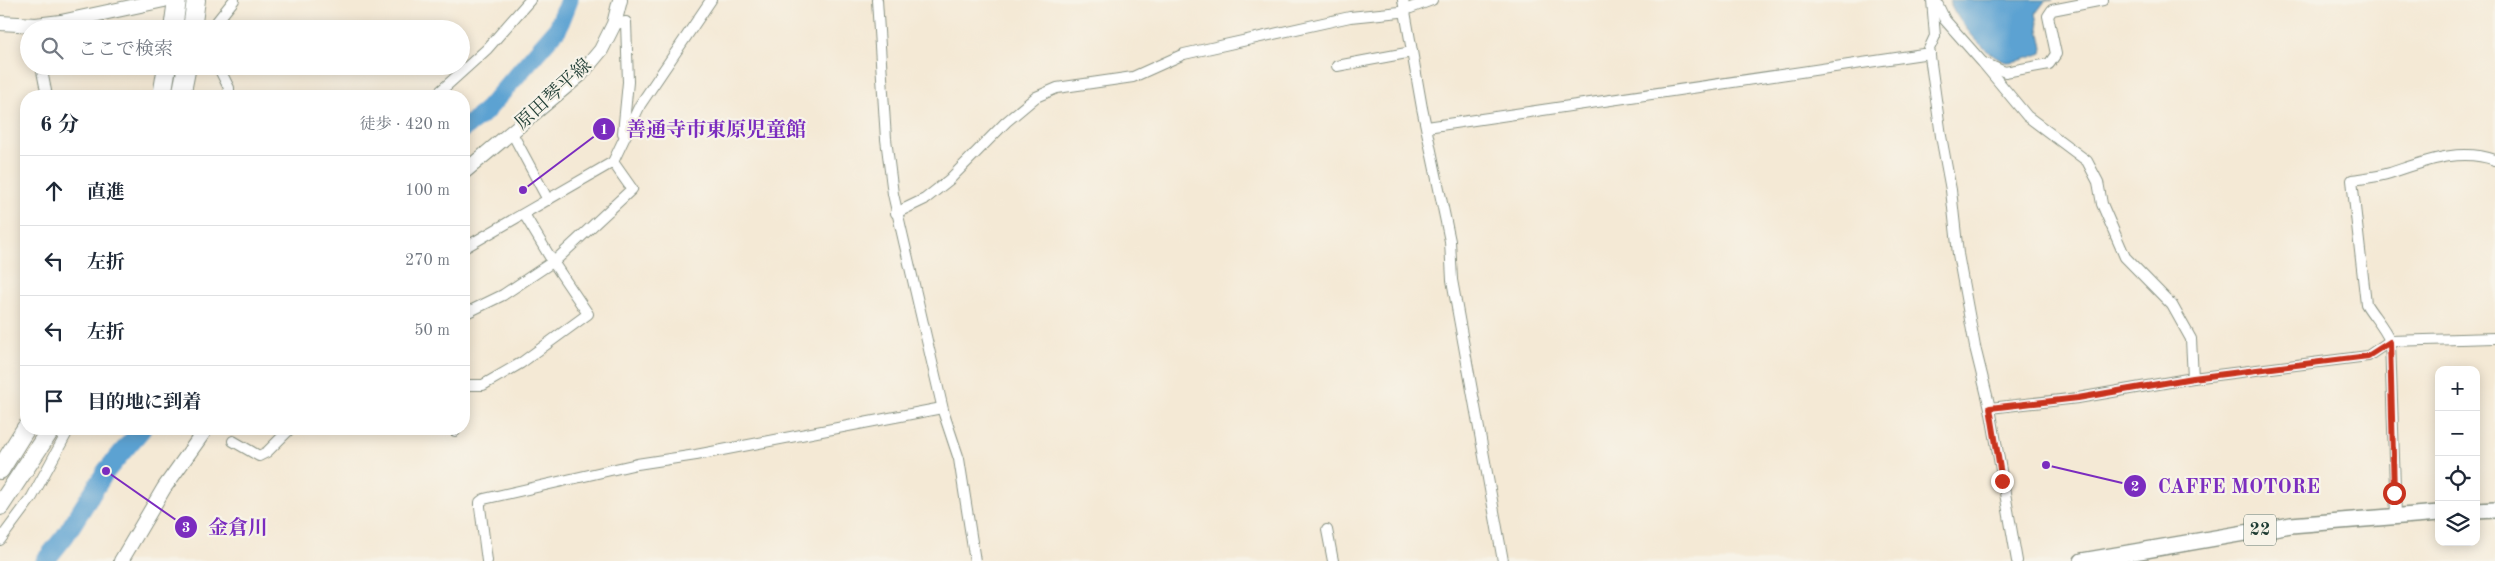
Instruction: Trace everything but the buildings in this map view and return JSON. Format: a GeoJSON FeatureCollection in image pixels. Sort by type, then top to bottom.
{"type":"FeatureCollection","features":[{"type":"Feature","properties":{"kind":"highway"},"geometry":{"type":"LineString","coordinates":[[174,20],[177,0]]}},
{"type":"Feature","properties":{"kind":"highway"},"geometry":{"type":"LineString","coordinates":[[193,20],[196,0]]}},
{"type":"Feature","properties":{"kind":"highway"},"geometry":{"type":"LineString","coordinates":[[163,90],[166,75]]}},
{"type":"Feature","properties":{"kind":"highway"},"geometry":{"type":"LineString","coordinates":[[182,90],[185,75]]}},
{"type":"Feature","properties":{"kind":"highway"},"geometry":{"type":"LineString","coordinates":[[0,470],[22,435]]}},
{"type":"Feature","properties":{"kind":"highway"},"geometry":{"type":"LineString","coordinates":[[0,506],[47,435]]}},
{"type":"Feature","properties":{"kind":"main road"},"geometry":{"type":"LineString","coordinates":[[70,20],[164,0]]}},
{"type":"Feature","properties":{"kind":"main road","name":"原田琴平線"},"geometry":{"type":"LineString","coordinates":[[470,167],[581,74],[601,50],[614,24],[620,0]]}},
{"type":"Feature","properties":{"kind":"main road"},"geometry":{"type":"LineString","coordinates":[[0,23],[20,25]]}},
{"type":"Feature","properties":{"kind":"main road"},"geometry":{"type":"LineString","coordinates":[[121,561],[164,488],[202,435]]}},
{"type":"Feature","properties":{"kind":"main road"},"geometry":{"type":"LineString","coordinates":[[2480,511],[2495,510]]}},
{"type":"Feature","properties":{"kind":"main road","name":"22"},"geometry":{"type":"LineString","coordinates":[[2082,561],[2291,525],[2435,513]]}},
{"type":"Feature","properties":{"kind":"street"},"geometry":{"type":"LineString","coordinates":[[218,20],[234,0]]}},
{"type":"Feature","properties":{"kind":"street"},"geometry":{"type":"LineString","coordinates":[[470,64],[487,49],[530,0]]}},
{"type":"Feature","properties":{"kind":"street"},"geometry":{"type":"LineString","coordinates":[[470,245],[612,162],[640,105],[711,0]]}},
{"type":"Feature","properties":{"kind":"street"},"geometry":{"type":"LineString","coordinates":[[877,0],[886,139],[896,213],[942,408],[959,459],[975,561]]}},
{"type":"Feature","properties":{"kind":"street"},"geometry":{"type":"LineString","coordinates":[[896,213],[925,199],[949,180],[1006,122],[1036,97],[1050,91],[1133,77],[1184,54],[1350,17],[1390,14],[1404,5],[1432,0]]}},
{"type":"Feature","properties":{"kind":"street"},"geometry":{"type":"LineString","coordinates":[[1932,0],[1935,36],[1929,49],[1958,254],[1975,347],[1990,408],[2017,561]]}},
{"type":"Feature","properties":{"kind":"street"},"geometry":{"type":"LineString","coordinates":[[1936,0],[1945,20],[2026,116],[2087,160],[2098,182],[2102,204],[2125,257],[2172,305],[2191,340],[2193,378]]}},
{"type":"Feature","properties":{"kind":"street"},"geometry":{"type":"LineString","coordinates":[[1983,63],[2005,72],[2049,64],[2056,54],[2048,16],[2052,10],[2103,0]]}},
{"type":"Feature","properties":{"kind":"street"},"geometry":{"type":"LineString","coordinates":[[1404,5],[1450,241],[1452,280],[1503,561]]}},
{"type":"Feature","properties":{"kind":"street"},"geometry":{"type":"LineString","coordinates":[[614,24],[626,22],[628,82],[622,139]]}},
{"type":"Feature","properties":{"kind":"street"},"geometry":{"type":"LineString","coordinates":[[1337,66],[1412,52]]}},
{"type":"Feature","properties":{"kind":"street"},"geometry":{"type":"LineString","coordinates":[[1427,127],[1930,53]]}},
{"type":"Feature","properties":{"kind":"street"},"geometry":{"type":"LineString","coordinates":[[43,75],[46,90]]}},
{"type":"Feature","properties":{"kind":"street"},"geometry":{"type":"LineString","coordinates":[[222,75],[228,90]]}},
{"type":"Feature","properties":{"kind":"street"},"geometry":{"type":"LineString","coordinates":[[227,75],[229,90]]}},
{"type":"Feature","properties":{"kind":"street"},"geometry":{"type":"LineString","coordinates":[[441,90],[458,75]]}},
{"type":"Feature","properties":{"kind":"street"},"geometry":{"type":"LineString","coordinates":[[512,133],[548,200]]}},
{"type":"Feature","properties":{"kind":"street"},"geometry":{"type":"LineString","coordinates":[[2396,516],[2390,342],[2385,328],[2374,318],[2366,304],[2352,180],[2389,174],[2414,164],[2454,156],[2474,154],[2495,160]]}},
{"type":"Feature","properties":{"kind":"street"},"geometry":{"type":"LineString","coordinates":[[470,311],[503,295],[552,262],[632,189],[612,162]]}},
{"type":"Feature","properties":{"kind":"street"},"geometry":{"type":"LineString","coordinates":[[470,385],[483,384],[521,363],[588,314],[552,262],[524,214]]}},
{"type":"Feature","properties":{"kind":"street"},"geometry":{"type":"LineString","coordinates":[[1990,408],[2078,398],[2193,378],[2368,356],[2390,342],[2495,338]]}},
{"type":"Feature","properties":{"kind":"street"},"geometry":{"type":"LineString","coordinates":[[486,561],[480,502],[491,497],[637,464],[942,408]]}},
{"type":"Feature","properties":{"kind":"street"},"geometry":{"type":"LineString","coordinates":[[0,540],[32,497],[66,435]]}},
{"type":"Feature","properties":{"kind":"street"},"geometry":{"type":"LineString","coordinates":[[234,441],[259,456],[267,452],[284,435]]}},
{"type":"Feature","properties":{"kind":"street"},"geometry":{"type":"LineString","coordinates":[[1327,530],[1333,561]]}},
{"type":"Feature","properties":{"kind":"water"},"geometry":{"type":"Polygon","coordinates":[[[1949,0],[2053,0],[2045,1],[2036,13],[2043,48],[2042,53],[2025,59],[2007,62],[1991,54],[1965,27],[1949,0]]]}},
{"type":"Feature","properties":{"kind":"waterway"},"geometry":{"type":"LineString","coordinates":[[470,124],[484,113],[558,28],[569,0]]}},
{"type":"Feature","properties":{"kind":"waterway"},"geometry":{"type":"LineString","coordinates":[[45,561],[65,536],[106,471],[137,435]]}},
{"type":"Feature","properties":{"kind":"place","name":"善通寺市東原児童館"},"geometry":{"type":"Point","coordinates":[523,190]}},
{"type":"Feature","properties":{"kind":"place","name":"CAFFE MOTORE"},"geometry":{"type":"Point","coordinates":[2046,465]}},
{"type":"Feature","properties":{"kind":"place","name":"金倉川"},"geometry":{"type":"Point","coordinates":[106,471]}},
{"type":"Feature","properties":{"kind":"route"},"geometry":{"type":"LineString","coordinates":[[2002,481],[1990,408],[2078,398],[2193,378],[2368,356],[2390,342],[2394,493]]}}]}
